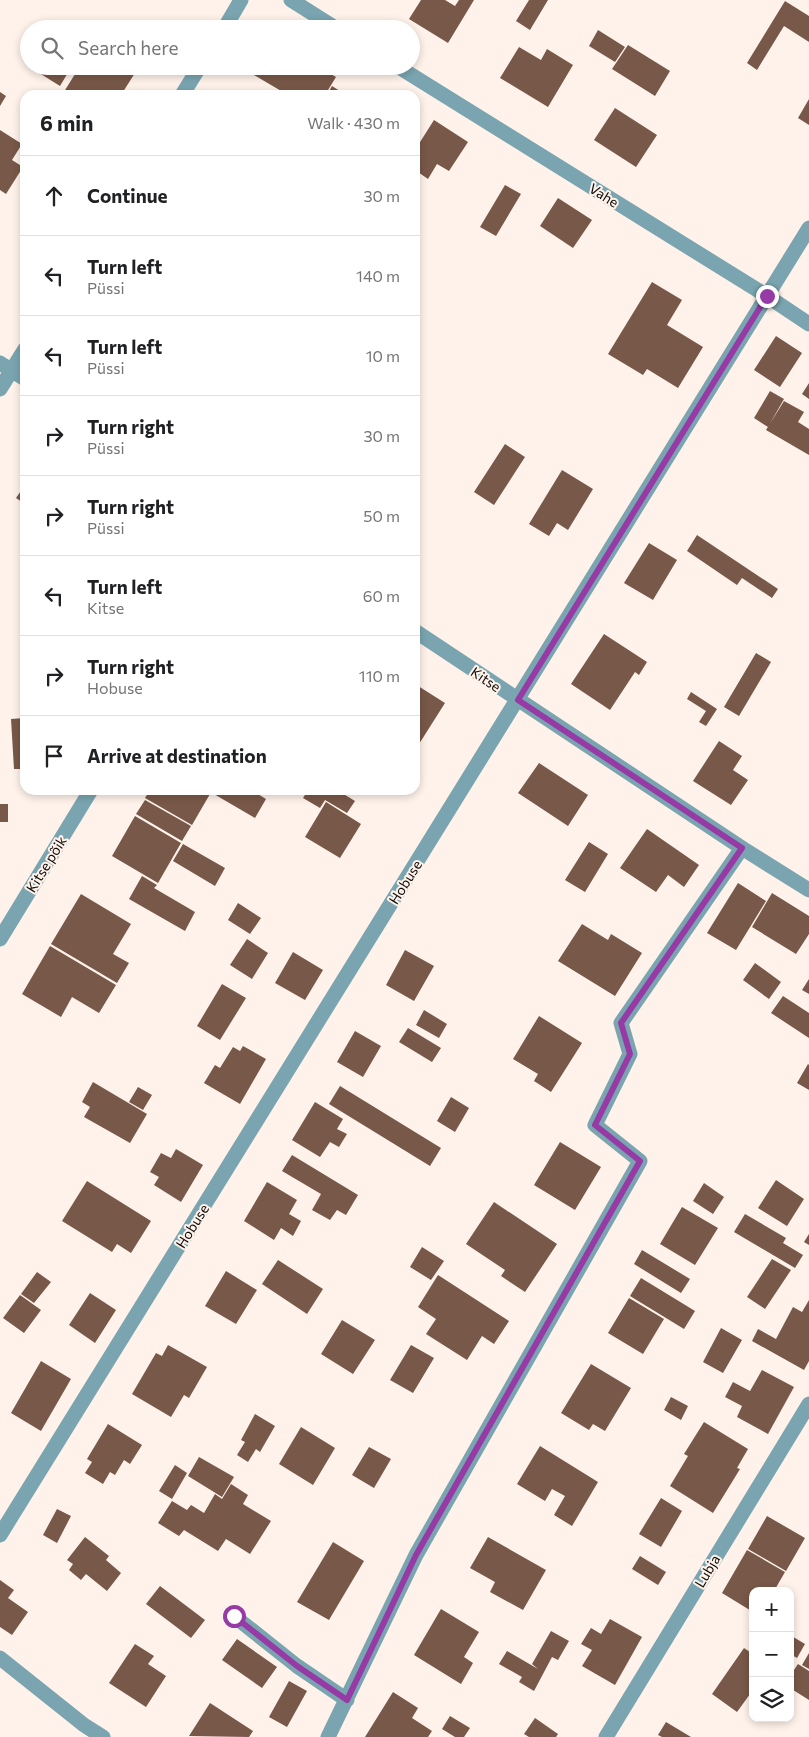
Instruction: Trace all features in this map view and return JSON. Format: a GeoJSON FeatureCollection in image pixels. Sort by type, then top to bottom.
{"type":"FeatureCollection","features":[{"type":"Feature","properties":{"kind":"street"},"geometry":{"type":"LineString","coordinates":[[229,20],[241,0]]}},
{"type":"Feature","properties":{"kind":"street"},"geometry":{"type":"LineString","coordinates":[[291,0],[323,20]]}},
{"type":"Feature","properties":{"kind":"street"},"geometry":{"type":"LineString","coordinates":[[185,90],[194,75]]}},
{"type":"Feature","properties":{"kind":"street","name":"Vahe"},"geometry":{"type":"LineString","coordinates":[[411,75],[809,324]]}},
{"type":"Feature","properties":{"kind":"street","name":"Hobuse"},"geometry":{"type":"LineString","coordinates":[[0,1535],[809,228]]}},
{"type":"Feature","properties":{"kind":"street"},"geometry":{"type":"LineString","coordinates":[[0,389],[6,367],[20,354]]}},
{"type":"Feature","properties":{"kind":"street"},"geometry":{"type":"LineString","coordinates":[[6,367],[20,375]]}},
{"type":"Feature","properties":{"kind":"street","name":"Kitse"},"geometry":{"type":"LineString","coordinates":[[420,634],[742,848],[809,890]]}},
{"type":"Feature","properties":{"kind":"street","name":"Kitse põik"},"geometry":{"type":"LineString","coordinates":[[0,938],[88,795]]}},
{"type":"Feature","properties":{"kind":"street"},"geometry":{"type":"LineString","coordinates":[[328,1737],[416,1555],[640,1161],[595,1125],[630,1054],[621,1023],[742,848]]}},
{"type":"Feature","properties":{"kind":"street","name":"Lubja"},"geometry":{"type":"LineString","coordinates":[[606,1737],[809,1404]]}},
{"type":"Feature","properties":{"kind":"street"},"geometry":{"type":"LineString","coordinates":[[234,1616],[297,1666],[347,1700]]}},
{"type":"Feature","properties":{"kind":"street"},"geometry":{"type":"LineString","coordinates":[[0,1658],[84,1725],[104,1737]]}},
{"type":"Feature","properties":{"kind":"building"},"geometry":{"type":"Polygon","coordinates":[[[421,0],[445,0],[455,6],[459,0],[474,0],[448,43],[420,26],[420,20],[409,19],[421,0]]]}},
{"type":"Feature","properties":{"kind":"building"},"geometry":{"type":"Polygon","coordinates":[[[529,0],[548,0],[530,30],[516,21],[529,0]]]}},
{"type":"Feature","properties":{"kind":"building"},"geometry":{"type":"Polygon","coordinates":[[[785,1],[809,16],[809,42],[784,26],[757,70],[747,63],[785,1]]]}},
{"type":"Feature","properties":{"kind":"building"},"geometry":{"type":"Polygon","coordinates":[[[598,30],[625,47],[615,62],[589,46],[598,30]]]}},
{"type":"Feature","properties":{"kind":"building"},"geometry":{"type":"Polygon","coordinates":[[[628,45],[670,71],[655,96],[612,69],[628,45]]]}},
{"type":"Feature","properties":{"kind":"building"},"geometry":{"type":"Polygon","coordinates":[[[519,47],[541,60],[547,49],[573,65],[548,107],[500,78],[519,47]]]}},
{"type":"Feature","properties":{"kind":"building"},"geometry":{"type":"Polygon","coordinates":[[[42,75],[67,75],[60,86],[42,75]]]}},
{"type":"Feature","properties":{"kind":"building"},"geometry":{"type":"Polygon","coordinates":[[[74,75],[134,75],[124,90],[65,90],[74,75]]]}},
{"type":"Feature","properties":{"kind":"building"},"geometry":{"type":"Polygon","coordinates":[[[254,75],[333,75],[336,77],[328,90],[279,90],[254,75]]]}},
{"type":"Feature","properties":{"kind":"building"},"geometry":{"type":"Polygon","coordinates":[[[332,86],[338,90],[330,90],[332,86]]]}},
{"type":"Feature","properties":{"kind":"building"},"geometry":{"type":"Polygon","coordinates":[[[0,92],[6,96],[0,106],[0,92]]]}},
{"type":"Feature","properties":{"kind":"building"},"geometry":{"type":"Polygon","coordinates":[[[809,99],[809,125],[798,118],[809,99]]]}},
{"type":"Feature","properties":{"kind":"building"},"geometry":{"type":"Polygon","coordinates":[[[615,108],[657,135],[636,167],[594,140],[615,108]]]}},
{"type":"Feature","properties":{"kind":"building"},"geometry":{"type":"Polygon","coordinates":[[[434,120],[468,142],[449,171],[437,164],[428,179],[420,173],[420,142],[434,120]]]}},
{"type":"Feature","properties":{"kind":"building"},"geometry":{"type":"Polygon","coordinates":[[[0,130],[20,143],[20,147],[12,160],[20,165],[20,172],[6,194],[0,190],[0,130]]]}},
{"type":"Feature","properties":{"kind":"building"},"geometry":{"type":"Polygon","coordinates":[[[505,185],[521,194],[496,236],[480,227],[505,185]]]}},
{"type":"Feature","properties":{"kind":"building"},"geometry":{"type":"Polygon","coordinates":[[[558,198],[592,220],[573,248],[540,226],[558,198]]]}},
{"type":"Feature","properties":{"kind":"building"},"geometry":{"type":"Polygon","coordinates":[[[652,282],[682,300],[667,325],[703,347],[678,388],[647,369],[643,375],[608,354],[652,282]]]}},
{"type":"Feature","properties":{"kind":"building"},"geometry":{"type":"Polygon","coordinates":[[[776,336],[802,353],[780,387],[754,370],[776,336]]]}},
{"type":"Feature","properties":{"kind":"building"},"geometry":{"type":"Polygon","coordinates":[[[809,383],[809,399],[802,394],[809,383]]]}},
{"type":"Feature","properties":{"kind":"building"},"geometry":{"type":"Polygon","coordinates":[[[770,391],[784,399],[768,427],[754,418],[770,391]]]}},
{"type":"Feature","properties":{"kind":"building"},"geometry":{"type":"Polygon","coordinates":[[[784,401],[804,412],[798,422],[809,429],[809,455],[766,430],[784,401]]]}},
{"type":"Feature","properties":{"kind":"building"},"geometry":{"type":"Polygon","coordinates":[[[505,444],[525,457],[494,505],[474,492],[505,444]]]}},
{"type":"Feature","properties":{"kind":"building"},"geometry":{"type":"Polygon","coordinates":[[[562,470],[593,489],[568,530],[557,523],[549,536],[529,524],[562,470]]]}},
{"type":"Feature","properties":{"kind":"building"},"geometry":{"type":"Polygon","coordinates":[[[20,492],[20,501],[16,498],[20,492]]]}},
{"type":"Feature","properties":{"kind":"building"},"geometry":{"type":"Polygon","coordinates":[[[697,535],[778,589],[772,598],[742,578],[737,585],[687,551],[697,535]]]}},
{"type":"Feature","properties":{"kind":"building"},"geometry":{"type":"Polygon","coordinates":[[[649,543],[677,560],[653,600],[624,583],[649,543]]]}},
{"type":"Feature","properties":{"kind":"building"},"geometry":{"type":"Polygon","coordinates":[[[604,634],[647,662],[639,675],[635,672],[610,710],[571,684],[604,634]]]}},
{"type":"Feature","properties":{"kind":"building"},"geometry":{"type":"Polygon","coordinates":[[[756,653],[771,662],[739,716],[724,707],[756,653]]]}},
{"type":"Feature","properties":{"kind":"building"},"geometry":{"type":"Polygon","coordinates":[[[420,687],[445,703],[420,742],[420,687]]]}},
{"type":"Feature","properties":{"kind":"building"},"geometry":{"type":"Polygon","coordinates":[[[691,692],[717,709],[706,726],[699,722],[706,711],[687,699],[691,692]]]}},
{"type":"Feature","properties":{"kind":"building"},"geometry":{"type":"Polygon","coordinates":[[[20,718],[20,769],[14,769],[11,719],[20,718]]]}},
{"type":"Feature","properties":{"kind":"building"},"geometry":{"type":"Polygon","coordinates":[[[719,741],[742,756],[733,770],[748,780],[731,805],[693,781],[719,741]]]}},
{"type":"Feature","properties":{"kind":"building"},"geometry":{"type":"Polygon","coordinates":[[[539,763],[588,795],[568,826],[518,793],[539,763]]]}},
{"type":"Feature","properties":{"kind":"building"},"geometry":{"type":"Polygon","coordinates":[[[147,795],[209,795],[192,825],[145,798],[147,795]]]}},
{"type":"Feature","properties":{"kind":"building"},"geometry":{"type":"Polygon","coordinates":[[[216,795],[259,795],[266,799],[255,818],[216,795]]]}},
{"type":"Feature","properties":{"kind":"building"},"geometry":{"type":"Polygon","coordinates":[[[305,795],[345,795],[355,801],[347,813],[325,800],[320,808],[303,798],[305,795]]]}},
{"type":"Feature","properties":{"kind":"building"},"geometry":{"type":"Polygon","coordinates":[[[145,800],[191,826],[182,841],[136,814],[145,800]]]}},
{"type":"Feature","properties":{"kind":"building"},"geometry":{"type":"Polygon","coordinates":[[[326,802],[361,824],[340,858],[305,837],[326,802]]]}},
{"type":"Feature","properties":{"kind":"building"},"geometry":{"type":"Polygon","coordinates":[[[0,804],[8,804],[8,822],[0,822],[0,804]]]}},
{"type":"Feature","properties":{"kind":"building"},"geometry":{"type":"Polygon","coordinates":[[[135,816],[181,843],[158,883],[112,856],[135,816]]]}},
{"type":"Feature","properties":{"kind":"building"},"geometry":{"type":"Polygon","coordinates":[[[647,829],[699,865],[684,887],[668,875],[656,892],[620,868],[647,829]]]}},
{"type":"Feature","properties":{"kind":"building"},"geometry":{"type":"Polygon","coordinates":[[[589,842],[608,854],[585,892],[565,880],[589,842]]]}},
{"type":"Feature","properties":{"kind":"building"},"geometry":{"type":"Polygon","coordinates":[[[183,844],[225,868],[215,886],[173,861],[183,844]]]}},
{"type":"Feature","properties":{"kind":"building"},"geometry":{"type":"Polygon","coordinates":[[[142,876],[157,885],[154,888],[195,912],[185,931],[129,899],[142,876]]]}},
{"type":"Feature","properties":{"kind":"building"},"geometry":{"type":"Polygon","coordinates":[[[738,883],[766,901],[736,950],[707,933],[738,883]]]}},
{"type":"Feature","properties":{"kind":"building"},"geometry":{"type":"Polygon","coordinates":[[[772,893],[809,916],[809,934],[796,954],[752,927],[772,893]]]}},
{"type":"Feature","properties":{"kind":"building"},"geometry":{"type":"Polygon","coordinates":[[[81,894],[131,924],[113,954],[129,963],[117,983],[51,944],[81,894]]]}},
{"type":"Feature","properties":{"kind":"building"},"geometry":{"type":"Polygon","coordinates":[[[238,903],[261,918],[250,934],[228,920],[238,903]]]}},
{"type":"Feature","properties":{"kind":"building"},"geometry":{"type":"Polygon","coordinates":[[[582,924],[608,940],[611,934],[642,953],[615,996],[558,961],[582,924]]]}},
{"type":"Feature","properties":{"kind":"building"},"geometry":{"type":"Polygon","coordinates":[[[247,939],[268,953],[252,979],[230,965],[247,939]]]}},
{"type":"Feature","properties":{"kind":"building"},"geometry":{"type":"Polygon","coordinates":[[[50,946],[116,985],[99,1013],[72,997],[61,1017],[22,994],[50,946]]]}},
{"type":"Feature","properties":{"kind":"building"},"geometry":{"type":"Polygon","coordinates":[[[405,950],[434,966],[414,1001],[386,985],[405,950]]]}},
{"type":"Feature","properties":{"kind":"building"},"geometry":{"type":"Polygon","coordinates":[[[293,952],[323,970],[305,1000],[275,983],[293,952]]]}},
{"type":"Feature","properties":{"kind":"building"},"geometry":{"type":"Polygon","coordinates":[[[755,963],[781,982],[769,999],[743,980],[755,963]]]}},
{"type":"Feature","properties":{"kind":"building"},"geometry":{"type":"Polygon","coordinates":[[[809,979],[809,994],[802,990],[809,979]]]}},
{"type":"Feature","properties":{"kind":"building"},"geometry":{"type":"Polygon","coordinates":[[[222,984],[246,998],[220,1040],[197,1026],[222,984]]]}},
{"type":"Feature","properties":{"kind":"building"},"geometry":{"type":"Polygon","coordinates":[[[783,996],[809,1013],[809,1038],[771,1013],[783,996]]]}},
{"type":"Feature","properties":{"kind":"building"},"geometry":{"type":"Polygon","coordinates":[[[424,1010],[447,1024],[439,1038],[416,1025],[424,1010]]]}},
{"type":"Feature","properties":{"kind":"building"},"geometry":{"type":"Polygon","coordinates":[[[539,1016],[582,1043],[551,1092],[534,1081],[538,1074],[513,1059],[539,1016]]]}},
{"type":"Feature","properties":{"kind":"building"},"geometry":{"type":"Polygon","coordinates":[[[408,1028],[441,1048],[432,1062],[399,1042],[408,1028]]]}},
{"type":"Feature","properties":{"kind":"building"},"geometry":{"type":"Polygon","coordinates":[[[355,1031],[381,1046],[363,1077],[337,1062],[355,1031]]]}},
{"type":"Feature","properties":{"kind":"building"},"geometry":{"type":"Polygon","coordinates":[[[243,1046],[266,1059],[240,1104],[204,1083],[215,1065],[220,1068],[233,1047],[240,1051],[243,1046]]]}},
{"type":"Feature","properties":{"kind":"building"},"geometry":{"type":"Polygon","coordinates":[[[809,1065],[809,1090],[797,1083],[809,1065]]]}},
{"type":"Feature","properties":{"kind":"building"},"geometry":{"type":"Polygon","coordinates":[[[93,1082],[147,1114],[130,1143],[84,1117],[90,1107],[82,1102],[93,1082]]]}},
{"type":"Feature","properties":{"kind":"building"},"geometry":{"type":"Polygon","coordinates":[[[340,1086],[441,1148],[430,1166],[329,1104],[340,1086]]]}},
{"type":"Feature","properties":{"kind":"building"},"geometry":{"type":"Polygon","coordinates":[[[138,1087],[152,1095],[143,1110],[129,1102],[138,1087]]]}},
{"type":"Feature","properties":{"kind":"building"},"geometry":{"type":"Polygon","coordinates":[[[451,1097],[469,1108],[455,1132],[437,1121],[451,1097]]]}},
{"type":"Feature","properties":{"kind":"building"},"geometry":{"type":"Polygon","coordinates":[[[315,1102],[343,1119],[337,1129],[347,1134],[339,1147],[330,1142],[320,1157],[292,1140],[315,1102]]]}},
{"type":"Feature","properties":{"kind":"building"},"geometry":{"type":"Polygon","coordinates":[[[560,1142],[601,1167],[575,1210],[534,1185],[560,1142]]]}},
{"type":"Feature","properties":{"kind":"building"},"geometry":{"type":"Polygon","coordinates":[[[176,1149],[203,1165],[181,1202],[154,1185],[159,1177],[150,1172],[161,1153],[171,1158],[176,1149]]]}},
{"type":"Feature","properties":{"kind":"building"},"geometry":{"type":"Polygon","coordinates":[[[292,1155],[358,1195],[346,1215],[337,1210],[330,1220],[312,1210],[321,1194],[282,1171],[292,1155]]]}},
{"type":"Feature","properties":{"kind":"building"},"geometry":{"type":"Polygon","coordinates":[[[776,1180],[804,1199],[787,1226],[758,1208],[776,1180]]]}},
{"type":"Feature","properties":{"kind":"building"},"geometry":{"type":"Polygon","coordinates":[[[87,1181],[151,1221],[131,1253],[117,1244],[112,1252],[62,1221],[87,1181]]]}},
{"type":"Feature","properties":{"kind":"building"},"geometry":{"type":"Polygon","coordinates":[[[267,1182],[297,1200],[289,1214],[301,1221],[293,1236],[281,1228],[274,1240],[244,1221],[267,1182]]]}},
{"type":"Feature","properties":{"kind":"building"},"geometry":{"type":"Polygon","coordinates":[[[704,1183],[724,1197],[713,1214],[693,1201],[704,1183]]]}},
{"type":"Feature","properties":{"kind":"building"},"geometry":{"type":"Polygon","coordinates":[[[494,1202],[557,1244],[525,1292],[501,1276],[505,1270],[466,1244],[494,1202]]]}},
{"type":"Feature","properties":{"kind":"building"},"geometry":{"type":"Polygon","coordinates":[[[682,1207],[718,1228],[695,1265],[660,1244],[682,1207]]]}},
{"type":"Feature","properties":{"kind":"building"},"geometry":{"type":"Polygon","coordinates":[[[745,1214],[786,1238],[783,1243],[803,1255],[795,1268],[734,1232],[745,1214]]]}},
{"type":"Feature","properties":{"kind":"building"},"geometry":{"type":"Polygon","coordinates":[[[809,1234],[809,1245],[804,1242],[809,1234]]]}},
{"type":"Feature","properties":{"kind":"building"},"geometry":{"type":"Polygon","coordinates":[[[422,1247],[444,1261],[431,1280],[410,1267],[422,1247]]]}},
{"type":"Feature","properties":{"kind":"building"},"geometry":{"type":"Polygon","coordinates":[[[642,1250],[690,1279],[681,1293],[634,1264],[642,1250]]]}},
{"type":"Feature","properties":{"kind":"building"},"geometry":{"type":"Polygon","coordinates":[[[772,1259],[791,1270],[765,1309],[747,1297],[772,1259]]]}},
{"type":"Feature","properties":{"kind":"building"},"geometry":{"type":"Polygon","coordinates":[[[278,1260],[323,1289],[307,1314],[262,1284],[278,1260]]]}},
{"type":"Feature","properties":{"kind":"building"},"geometry":{"type":"Polygon","coordinates":[[[226,1271],[257,1290],[236,1324],[205,1306],[226,1271]]]}},
{"type":"Feature","properties":{"kind":"building"},"geometry":{"type":"Polygon","coordinates":[[[37,1272],[51,1282],[34,1303],[21,1294],[37,1272]]]}},
{"type":"Feature","properties":{"kind":"building"},"geometry":{"type":"Polygon","coordinates":[[[438,1275],[509,1321],[494,1344],[482,1336],[467,1360],[426,1334],[436,1319],[418,1307],[438,1275]]]}},
{"type":"Feature","properties":{"kind":"building"},"geometry":{"type":"Polygon","coordinates":[[[641,1278],[695,1311],[684,1329],[630,1296],[641,1278]]]}},
{"type":"Feature","properties":{"kind":"building"},"geometry":{"type":"Polygon","coordinates":[[[90,1293],[116,1310],[95,1343],[69,1325],[90,1293]]]}},
{"type":"Feature","properties":{"kind":"building"},"geometry":{"type":"Polygon","coordinates":[[[20,1295],[41,1310],[24,1333],[3,1318],[20,1295]]]}},
{"type":"Feature","properties":{"kind":"building"},"geometry":{"type":"Polygon","coordinates":[[[629,1298],[664,1319],[643,1354],[608,1333],[629,1298]]]}},
{"type":"Feature","properties":{"kind":"building"},"geometry":{"type":"Polygon","coordinates":[[[809,1300],[809,1361],[804,1370],[752,1341],[758,1329],[776,1339],[793,1307],[802,1312],[809,1300]]]}},
{"type":"Feature","properties":{"kind":"building"},"geometry":{"type":"Polygon","coordinates":[[[342,1320],[375,1340],[353,1374],[321,1354],[342,1320]]]}},
{"type":"Feature","properties":{"kind":"building"},"geometry":{"type":"Polygon","coordinates":[[[721,1328],[742,1340],[723,1373],[703,1362],[721,1328]]]}},
{"type":"Feature","properties":{"kind":"building"},"geometry":{"type":"Polygon","coordinates":[[[168,1345],[207,1367],[189,1398],[184,1395],[171,1417],[132,1394],[156,1353],[162,1356],[168,1345]]]}},
{"type":"Feature","properties":{"kind":"building"},"geometry":{"type":"Polygon","coordinates":[[[411,1345],[434,1358],[413,1393],[390,1380],[411,1345]]]}},
{"type":"Feature","properties":{"kind":"building"},"geometry":{"type":"Polygon","coordinates":[[[41,1361],[71,1379],[41,1431],[11,1413],[41,1361]]]}},
{"type":"Feature","properties":{"kind":"building"},"geometry":{"type":"Polygon","coordinates":[[[591,1364],[631,1388],[605,1431],[593,1424],[589,1430],[561,1413],[591,1364]]]}},
{"type":"Feature","properties":{"kind":"building"},"geometry":{"type":"Polygon","coordinates":[[[762,1370],[794,1387],[768,1434],[737,1417],[742,1406],[725,1397],[733,1382],[750,1391],[762,1370]]]}},
{"type":"Feature","properties":{"kind":"building"},"geometry":{"type":"Polygon","coordinates":[[[671,1397],[688,1406],[681,1420],[664,1410],[671,1397]]]}},
{"type":"Feature","properties":{"kind":"building"},"geometry":{"type":"Polygon","coordinates":[[[255,1414],[275,1426],[260,1452],[256,1449],[248,1462],[237,1455],[245,1442],[241,1440],[255,1414]]]}},
{"type":"Feature","properties":{"kind":"building"},"geometry":{"type":"Polygon","coordinates":[[[704,1422],[748,1449],[737,1468],[740,1469],[713,1513],[670,1486],[688,1456],[684,1454],[704,1422]]]}},
{"type":"Feature","properties":{"kind":"building"},"geometry":{"type":"Polygon","coordinates":[[[108,1424],[142,1445],[130,1464],[124,1460],[115,1475],[110,1472],[103,1484],[85,1473],[92,1462],[87,1459],[108,1424]]]}},
{"type":"Feature","properties":{"kind":"building"},"geometry":{"type":"Polygon","coordinates":[[[301,1427],[335,1448],[313,1485],[279,1464],[301,1427]]]}},
{"type":"Feature","properties":{"kind":"building"},"geometry":{"type":"Polygon","coordinates":[[[540,1446],[598,1482],[572,1526],[554,1515],[565,1496],[552,1489],[545,1501],[517,1484],[540,1446]]]}},
{"type":"Feature","properties":{"kind":"building"},"geometry":{"type":"Polygon","coordinates":[[[369,1447],[391,1459],[374,1488],[352,1475],[369,1447]]]}},
{"type":"Feature","properties":{"kind":"building"},"geometry":{"type":"Polygon","coordinates":[[[199,1457],[234,1477],[222,1497],[188,1476],[199,1457]]]}},
{"type":"Feature","properties":{"kind":"building"},"geometry":{"type":"Polygon","coordinates":[[[175,1465],[187,1473],[172,1499],[159,1491],[175,1465]]]}},
{"type":"Feature","properties":{"kind":"building"},"geometry":{"type":"Polygon","coordinates":[[[231,1484],[248,1495],[243,1504],[271,1521],[250,1554],[226,1539],[218,1551],[184,1530],[179,1536],[158,1523],[172,1501],[187,1510],[191,1505],[204,1513],[215,1494],[222,1499],[231,1484]]]}},
{"type":"Feature","properties":{"kind":"building"},"geometry":{"type":"Polygon","coordinates":[[[661,1498],[682,1511],[661,1547],[639,1534],[661,1498]]]}},
{"type":"Feature","properties":{"kind":"building"},"geometry":{"type":"Polygon","coordinates":[[[57,1509],[71,1516],[57,1543],[43,1535],[57,1509]]]}},
{"type":"Feature","properties":{"kind":"building"},"geometry":{"type":"Polygon","coordinates":[[[767,1516],[805,1538],[786,1571],[748,1549],[767,1516]]]}},
{"type":"Feature","properties":{"kind":"building"},"geometry":{"type":"Polygon","coordinates":[[[85,1537],[109,1556],[106,1560],[121,1573],[107,1591],[86,1574],[81,1580],[69,1570],[73,1564],[67,1560],[85,1537]]]}},
{"type":"Feature","properties":{"kind":"building"},"geometry":{"type":"Polygon","coordinates":[[[488,1537],[546,1570],[523,1610],[490,1592],[495,1582],[470,1568],[488,1537]]]}},
{"type":"Feature","properties":{"kind":"building"},"geometry":{"type":"Polygon","coordinates":[[[333,1542],[364,1561],[329,1620],[297,1602],[333,1542]]]}},
{"type":"Feature","properties":{"kind":"building"},"geometry":{"type":"Polygon","coordinates":[[[747,1550],[785,1572],[776,1587],[749,1587],[749,1610],[722,1593],[747,1550]]]}},
{"type":"Feature","properties":{"kind":"building"},"geometry":{"type":"Polygon","coordinates":[[[640,1556],[666,1572],[658,1585],[632,1569],[640,1556]]]}},
{"type":"Feature","properties":{"kind":"building"},"geometry":{"type":"Polygon","coordinates":[[[0,1580],[14,1590],[8,1598],[28,1612],[12,1635],[0,1627],[0,1580]]]}},
{"type":"Feature","properties":{"kind":"building"},"geometry":{"type":"Polygon","coordinates":[[[160,1586],[205,1620],[191,1638],[146,1604],[160,1586]]]}},
{"type":"Feature","properties":{"kind":"building"},"geometry":{"type":"Polygon","coordinates":[[[441,1609],[479,1632],[464,1657],[473,1663],[461,1684],[414,1655],[441,1609]]]}},
{"type":"Feature","properties":{"kind":"building"},"geometry":{"type":"Polygon","coordinates":[[[610,1619],[642,1637],[615,1685],[582,1666],[592,1650],[581,1644],[591,1628],[601,1634],[610,1619]]]}},
{"type":"Feature","properties":{"kind":"building"},"geometry":{"type":"Polygon","coordinates":[[[551,1631],[569,1641],[558,1660],[552,1657],[534,1691],[519,1682],[522,1677],[499,1664],[507,1651],[538,1669],[532,1664],[551,1631]]]}},
{"type":"Feature","properties":{"kind":"building"},"geometry":{"type":"Polygon","coordinates":[[[794,1637],[805,1644],[797,1658],[794,1656],[794,1637]]]}},
{"type":"Feature","properties":{"kind":"building"},"geometry":{"type":"Polygon","coordinates":[[[237,1639],[277,1667],[262,1688],[222,1660],[237,1639]]]}},
{"type":"Feature","properties":{"kind":"building"},"geometry":{"type":"Polygon","coordinates":[[[135,1644],[154,1656],[148,1664],[166,1676],[146,1707],[109,1683],[135,1644]]]}},
{"type":"Feature","properties":{"kind":"building"},"geometry":{"type":"Polygon","coordinates":[[[744,1648],[749,1651],[749,1696],[737,1712],[712,1694],[744,1648]]]}},
{"type":"Feature","properties":{"kind":"building"},"geometry":{"type":"Polygon","coordinates":[[[809,1653],[809,1669],[802,1665],[809,1653]]]}},
{"type":"Feature","properties":{"kind":"building"},"geometry":{"type":"Polygon","coordinates":[[[798,1664],[809,1671],[809,1700],[794,1691],[794,1670],[798,1664]]]}},
{"type":"Feature","properties":{"kind":"building"},"geometry":{"type":"Polygon","coordinates":[[[289,1681],[307,1691],[287,1727],[269,1717],[289,1681]]]}},
{"type":"Feature","properties":{"kind":"building"},"geometry":{"type":"Polygon","coordinates":[[[393,1692],[418,1708],[412,1718],[432,1731],[428,1737],[365,1737],[393,1692]]]}},
{"type":"Feature","properties":{"kind":"building"},"geometry":{"type":"Polygon","coordinates":[[[210,1703],[253,1731],[249,1737],[189,1736],[210,1703]]]}},
{"type":"Feature","properties":{"kind":"building"},"geometry":{"type":"Polygon","coordinates":[[[450,1716],[470,1728],[464,1737],[455,1737],[442,1729],[450,1716]]]}},
{"type":"Feature","properties":{"kind":"building"},"geometry":{"type":"Polygon","coordinates":[[[535,1718],[558,1734],[556,1737],[529,1737],[524,1734],[535,1718]]]}},
{"type":"Feature","properties":{"kind":"building"},"geometry":{"type":"Polygon","coordinates":[[[666,1722],[691,1737],[662,1737],[658,1735],[666,1722]]]}},
{"type":"Feature","properties":{"kind":"route"},"geometry":{"type":"LineString","coordinates":[[234,1616],[297,1666],[347,1700],[416,1555],[640,1161],[595,1125],[630,1054],[621,1023],[742,848],[518,700],[767,296]]}}]}
